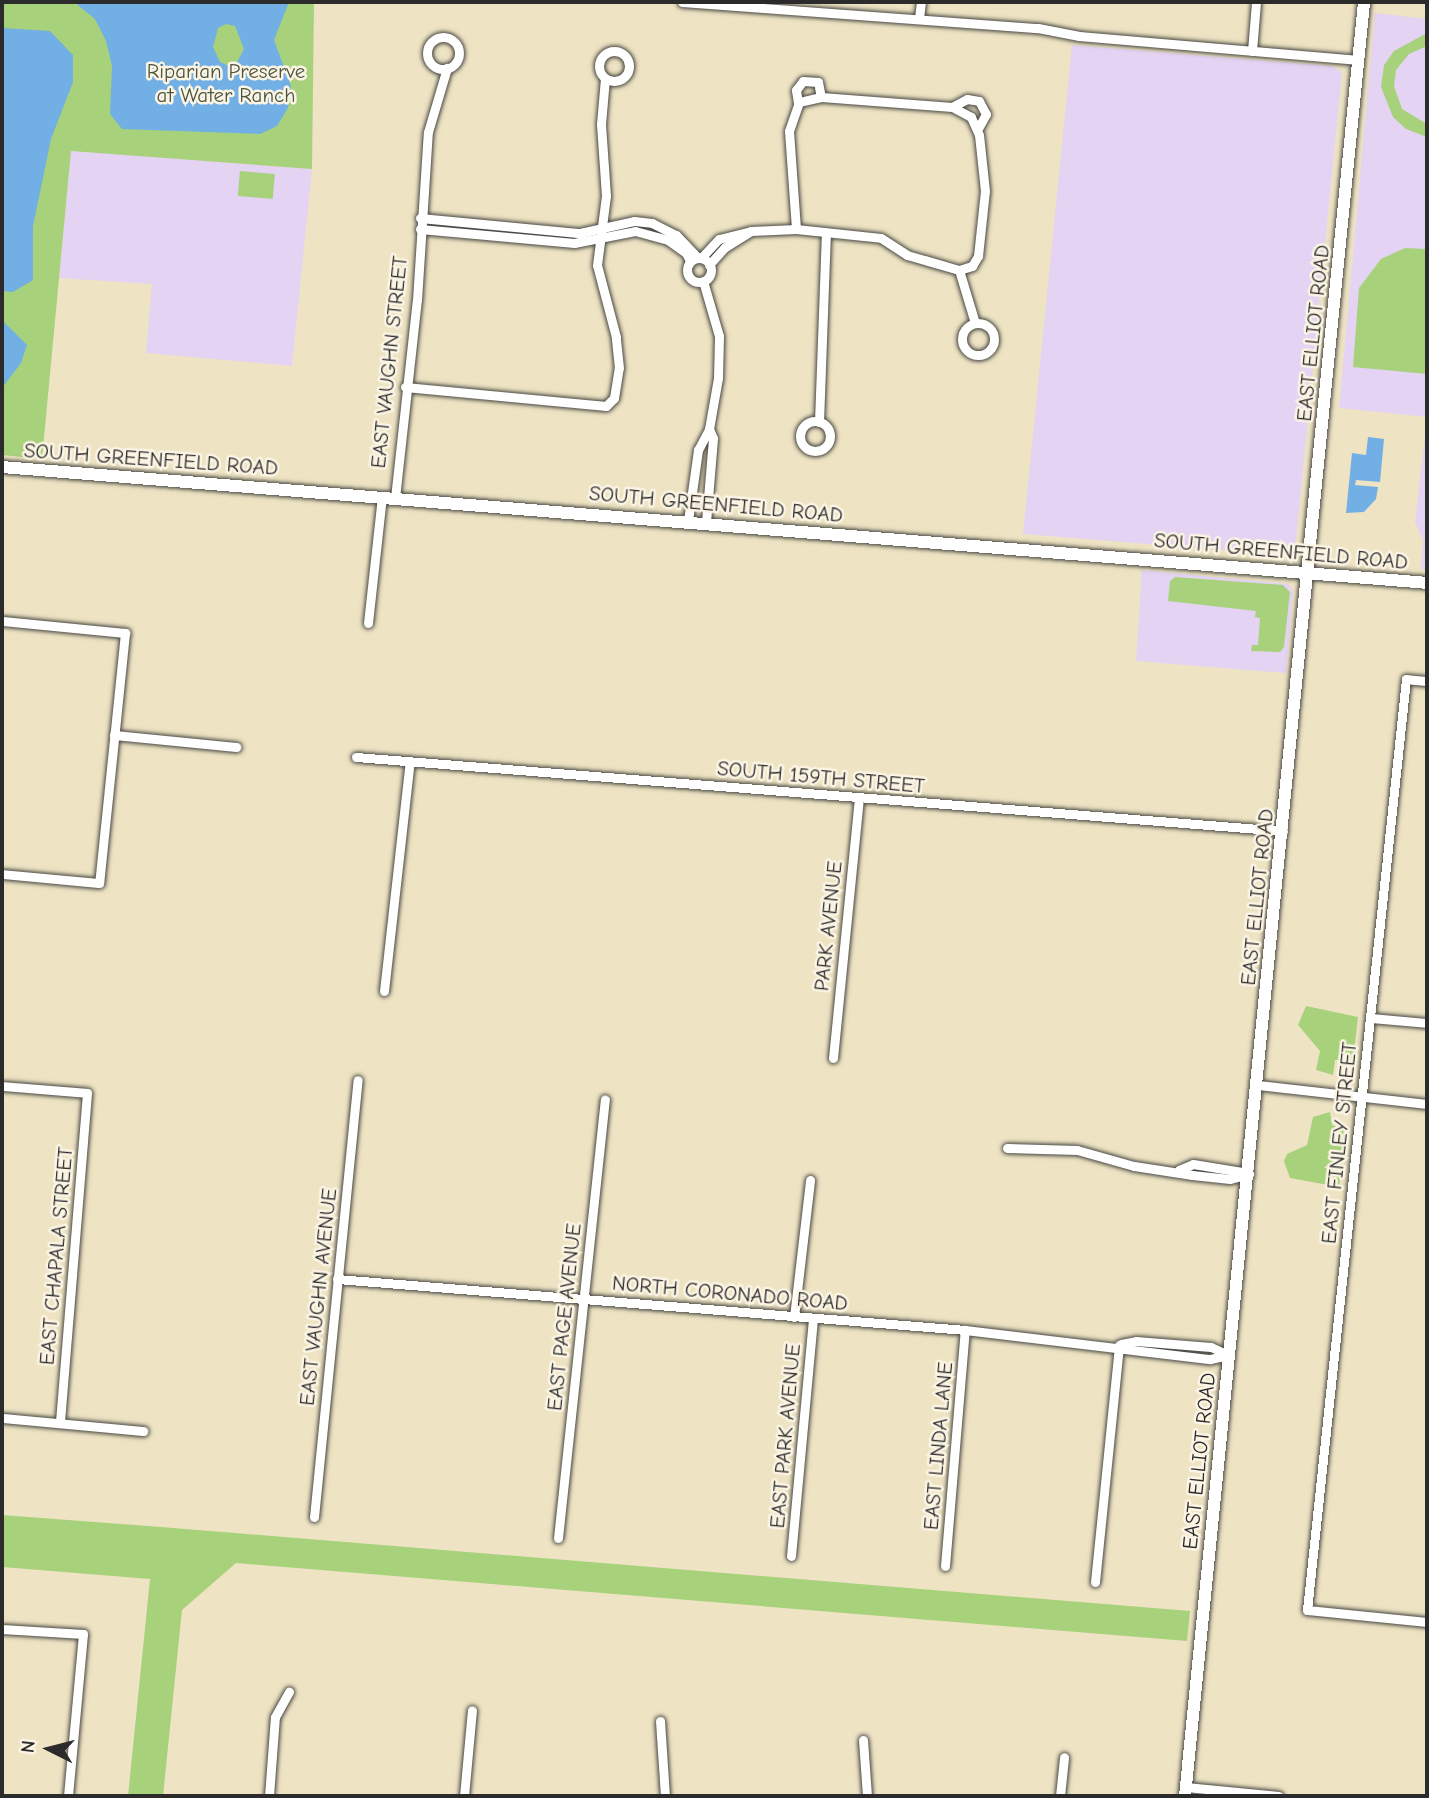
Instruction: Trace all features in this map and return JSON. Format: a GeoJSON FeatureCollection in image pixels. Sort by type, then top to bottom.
{"type":"FeatureCollection","features":[{"type":"Feature","properties":{"kind":"main road","name":"EAST ELLIOT ROAD"},"geometry":{"type":"LineString","coordinates":[[1186,1792],[1364,2]]}},
{"type":"Feature","properties":{"kind":"main road","name":"SOUTH GREENFIELD ROAD"},"geometry":{"type":"LineString","coordinates":[[2,467],[1309,571],[1427,583]]}},
{"type":"Feature","properties":{"kind":"street"},"geometry":{"type":"LineString","coordinates":[[682,2],[919,18],[1359,60]]}},
{"type":"Feature","properties":{"kind":"street"},"geometry":{"type":"LineString","coordinates":[[919,18],[921,2]]}},
{"type":"Feature","properties":{"kind":"street"},"geometry":{"type":"LineString","coordinates":[[1252,51],[1256,2]]}},
{"type":"Feature","properties":{"kind":"street","name":"EAST VAUGHN STREET"},"geometry":{"type":"LineString","coordinates":[[369,622],[417,300],[420,218],[428,132],[447,68]]}},
{"type":"Feature","properties":{"kind":"street"},"geometry":{"type":"LineString","coordinates":[[405,387],[606,405],[614,398],[619,368],[616,337],[597,265],[597,239],[606,196],[601,124],[605,78]]}},
{"type":"Feature","properties":{"kind":"street"},"geometry":{"type":"LineString","coordinates":[[796,229],[789,131],[799,103],[798,85],[811,78],[822,88],[821,97]]}},
{"type":"Feature","properties":{"kind":"street"},"geometry":{"type":"LineString","coordinates":[[703,281],[689,276],[696,259],[719,239],[751,231],[796,229],[826,235],[881,238],[907,255],[959,270],[972,266],[978,256],[985,191],[977,130],[971,117],[951,107],[821,97],[799,103]]}},
{"type":"Feature","properties":{"kind":"street"},"geometry":{"type":"LineString","coordinates":[[951,107],[967,99],[979,101],[986,114],[977,130]]}},
{"type":"Feature","properties":{"kind":"street"},"geometry":{"type":"LineString","coordinates":[[420,218],[574,243],[635,231],[653,235],[709,265]]}},
{"type":"Feature","properties":{"kind":"street"},"geometry":{"type":"LineString","coordinates":[[420,229],[580,233],[652,223],[676,235],[696,259]]}},
{"type":"Feature","properties":{"kind":"street"},"geometry":{"type":"LineString","coordinates":[[703,281],[710,272],[709,265],[725,247],[751,231]]}},
{"type":"Feature","properties":{"kind":"street"},"geometry":{"type":"LineString","coordinates":[[819,422],[826,235]]}},
{"type":"Feature","properties":{"kind":"street"},"geometry":{"type":"LineString","coordinates":[[959,270],[975,323]]}},
{"type":"Feature","properties":{"kind":"street"},"geometry":{"type":"LineString","coordinates":[[688,521],[698,450],[709,429],[719,336],[703,281]]}},
{"type":"Feature","properties":{"kind":"street"},"geometry":{"type":"LineString","coordinates":[[706,522],[713,438],[709,429]]}},
{"type":"Feature","properties":{"kind":"street"},"geometry":{"type":"LineString","coordinates":[[695,472],[710,473]]}},
{"type":"Feature","properties":{"kind":"street"},"geometry":{"type":"LineString","coordinates":[[2,621],[125,633],[99,883],[2,874]]}},
{"type":"Feature","properties":{"kind":"street","name":"EAST FINLEY STREET"},"geometry":{"type":"LineString","coordinates":[[1427,681],[1406,679],[1307,1611],[1427,1622]]}},
{"type":"Feature","properties":{"kind":"street"},"geometry":{"type":"LineString","coordinates":[[114,734],[236,747]]}},
{"type":"Feature","properties":{"kind":"street","name":"SOUTH 159TH STREET"},"geometry":{"type":"LineString","coordinates":[[356,757],[1283,831]]}},
{"type":"Feature","properties":{"kind":"street"},"geometry":{"type":"LineString","coordinates":[[384,991],[410,761]]}},
{"type":"Feature","properties":{"kind":"street","name":"PARK AVENUE"},"geometry":{"type":"LineString","coordinates":[[833,1058],[859,797]]}},
{"type":"Feature","properties":{"kind":"street"},"geometry":{"type":"LineString","coordinates":[[1370,1018],[1427,1023]]}},
{"type":"Feature","properties":{"kind":"street","name":"EAST VAUGHN AVENUE"},"geometry":{"type":"LineString","coordinates":[[314,1517],[358,1080]]}},
{"type":"Feature","properties":{"kind":"street","name":"EAST CHAPALA STREET"},"geometry":{"type":"LineString","coordinates":[[2,1086],[88,1093],[60,1423]]}},
{"type":"Feature","properties":{"kind":"street"},"geometry":{"type":"LineString","coordinates":[[1258,1086],[1427,1104]]}},
{"type":"Feature","properties":{"kind":"street","name":"EAST PAGE AVENUE"},"geometry":{"type":"LineString","coordinates":[[558,1538],[604,1100]]}},
{"type":"Feature","properties":{"kind":"street"},"geometry":{"type":"LineString","coordinates":[[1007,1148],[1077,1150],[1134,1166],[1230,1179],[1249,1174]]}},
{"type":"Feature","properties":{"kind":"street","name":"EAST PARK AVENUE"},"geometry":{"type":"LineString","coordinates":[[794,1317],[810,1180]]}},
{"type":"Feature","properties":{"kind":"street","name":"NORTH CORONADO ROAD"},"geometry":{"type":"LineString","coordinates":[[337,1279],[1119,1345],[1136,1341],[1211,1347],[1229,1355]]}},
{"type":"Feature","properties":{"kind":"street","name":"EAST PARK AVENUE"},"geometry":{"type":"LineString","coordinates":[[791,1556],[813,1318]]}},
{"type":"Feature","properties":{"kind":"street","name":"EAST LINDA LANE"},"geometry":{"type":"LineString","coordinates":[[945,1566],[965,1330]]}},
{"type":"Feature","properties":{"kind":"street"},"geometry":{"type":"LineString","coordinates":[[1095,1582],[1119,1345]]}},
{"type":"Feature","properties":{"kind":"street"},"geometry":{"type":"LineString","coordinates":[[2,1418],[143,1431]]}},
{"type":"Feature","properties":{"kind":"street"},"geometry":{"type":"LineString","coordinates":[[2,1629],[83,1634],[68,1796]]}},
{"type":"Feature","properties":{"kind":"street"},"geometry":{"type":"LineString","coordinates":[[269,1796],[275,1717],[289,1692]]}},
{"type":"Feature","properties":{"kind":"street"},"geometry":{"type":"LineString","coordinates":[[464,1796],[472,1710]]}},
{"type":"Feature","properties":{"kind":"street"},"geometry":{"type":"LineString","coordinates":[[660,1721],[665,1796]]}},
{"type":"Feature","properties":{"kind":"street"},"geometry":{"type":"LineString","coordinates":[[863,1740],[866,1796]]}},
{"type":"Feature","properties":{"kind":"street"},"geometry":{"type":"LineString","coordinates":[[1060,1796],[1064,1757]]}},
{"type":"Feature","properties":{"kind":"street"},"geometry":{"type":"LineString","coordinates":[[1186,1792],[1279,1796]]}},
{"type":"Feature","properties":{"kind":"shaded area"},"geometry":{"type":"Polygon","coordinates":[[[1375,13],[1427,19],[1427,417],[1339,408],[1375,13]]]}},
{"type":"Feature","properties":{"kind":"shaded area"},"geometry":{"type":"Polygon","coordinates":[[[1072,45],[1332,66],[1342,72],[1295,552],[1284,555],[1023,534],[1072,45]]]}},
{"type":"Feature","properties":{"kind":"shaded area"},"geometry":{"type":"Polygon","coordinates":[[[71,150],[312,169],[292,366],[146,353],[152,284],[59,278],[71,150]]]}},
{"type":"Feature","properties":{"kind":"shaded area"},"geometry":{"type":"Polygon","coordinates":[[[1427,417],[1427,570],[1421,569],[1423,540],[1415,522],[1427,417]]]}},
{"type":"Feature","properties":{"kind":"shaded area"},"geometry":{"type":"Polygon","coordinates":[[[1142,570],[1289,584],[1293,592],[1286,673],[1136,661],[1142,570]]]}},
{"type":"Feature","properties":{"kind":"green space","name":"Riparian Preserve at Water Ranch"},"geometry":{"type":"Polygon","coordinates":[[[2,2],[314,2],[312,169],[71,151],[42,459],[2,455],[2,2]]]}},
{"type":"Feature","properties":{"kind":"green space"},"geometry":{"type":"Polygon","coordinates":[[[1427,33],[1427,46],[1409,54],[1396,70],[1394,86],[1402,109],[1427,124],[1427,137],[1406,129],[1393,117],[1381,87],[1384,65],[1394,51],[1427,33]]]}},
{"type":"Feature","properties":{"kind":"green space"},"geometry":{"type":"Polygon","coordinates":[[[240,171],[275,174],[273,199],[238,196],[240,171]]]}},
{"type":"Feature","properties":{"kind":"green space"},"geometry":{"type":"Polygon","coordinates":[[[1405,248],[1427,249],[1427,374],[1353,367],[1359,288],[1381,259],[1405,248]]]}},
{"type":"Feature","properties":{"kind":"green space"},"geometry":{"type":"Polygon","coordinates":[[[1175,577],[1283,585],[1290,592],[1284,647],[1280,652],[1251,651],[1252,645],[1258,645],[1260,618],[1255,617],[1256,611],[1168,601],[1170,581],[1175,577]]]}},
{"type":"Feature","properties":{"kind":"green space"},"geometry":{"type":"Polygon","coordinates":[[[1306,1006],[1358,1017],[1353,1060],[1335,1060],[1333,1075],[1316,1070],[1320,1051],[1298,1025],[1306,1006]]]}},
{"type":"Feature","properties":{"kind":"green space"},"geometry":{"type":"Polygon","coordinates":[[[1330,1112],[1332,1125],[1346,1130],[1339,1187],[1290,1178],[1284,1161],[1287,1154],[1307,1145],[1313,1117],[1330,1112]]]}},
{"type":"Feature","properties":{"kind":"green space"},"geometry":{"type":"Polygon","coordinates":[[[2,1515],[1190,1611],[1187,1641],[236,1563],[182,1610],[163,1796],[128,1796],[150,1579],[2,1567],[2,1515]]]}},
{"type":"Feature","properties":{"kind":"water"},"geometry":{"type":"Polygon","coordinates":[[[74,2],[289,2],[274,40],[291,86],[288,108],[277,126],[260,134],[122,129],[110,114],[112,66],[106,41],[95,19],[74,2]],[[226,24],[218,28],[213,47],[220,62],[229,66],[236,64],[244,49],[235,26],[226,24]]]}},
{"type":"Feature","properties":{"kind":"water"},"geometry":{"type":"Polygon","coordinates":[[[2,28],[50,31],[73,55],[73,82],[51,139],[33,226],[33,280],[13,292],[2,291],[2,28]]]}},
{"type":"Feature","properties":{"kind":"water"},"geometry":{"type":"Polygon","coordinates":[[[2,320],[27,345],[21,363],[2,388],[2,320]]]}},
{"type":"Feature","properties":{"kind":"water"},"geometry":{"type":"Polygon","coordinates":[[[1368,437],[1384,439],[1380,482],[1356,480],[1355,485],[1378,487],[1376,499],[1364,512],[1346,513],[1352,453],[1366,455],[1368,437]]]}}]}
